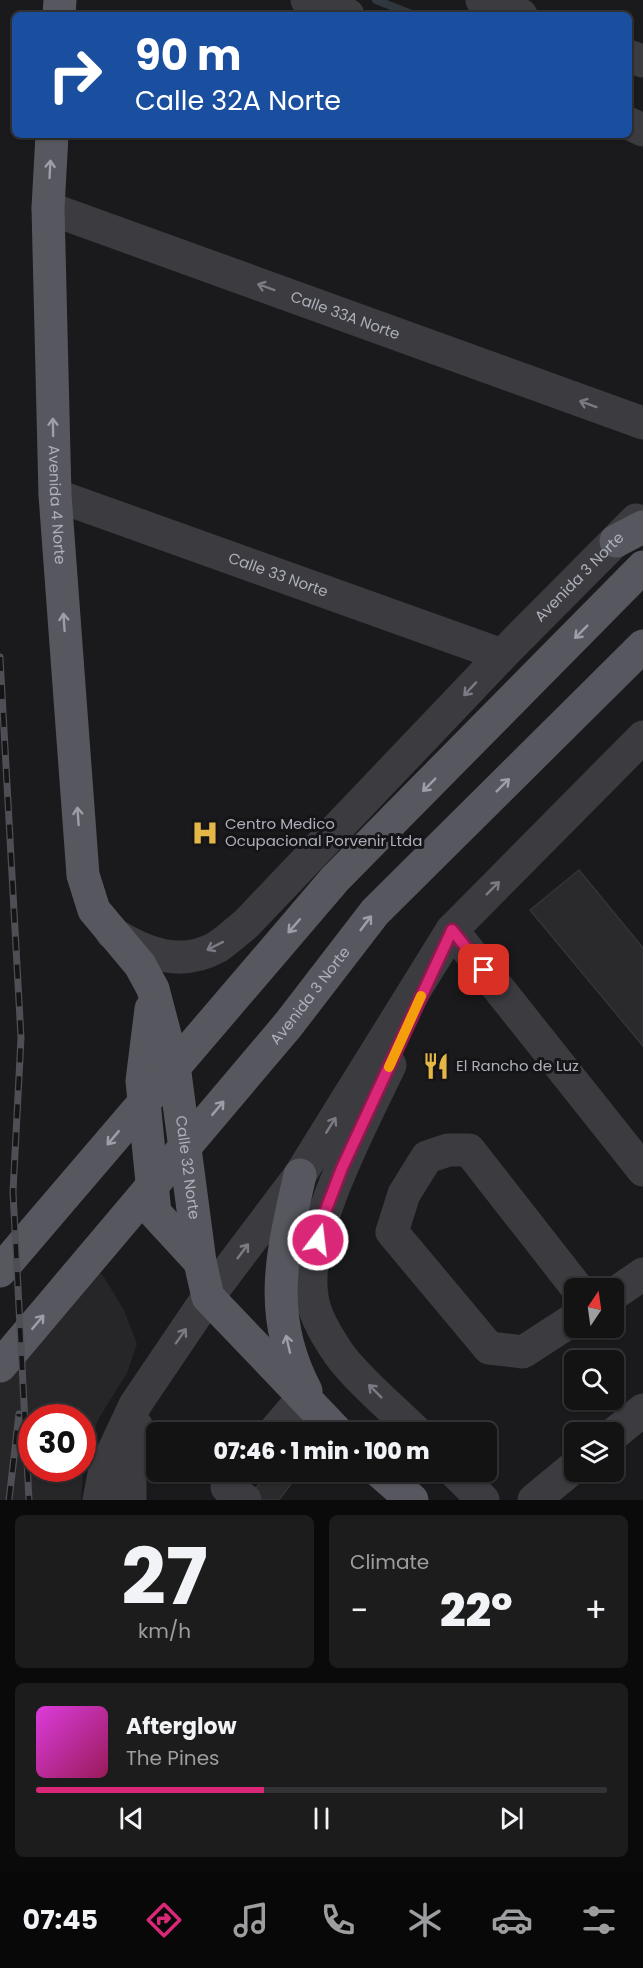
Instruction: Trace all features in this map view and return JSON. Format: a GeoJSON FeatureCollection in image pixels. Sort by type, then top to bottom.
{"type":"FeatureCollection","features":[{"type":"Feature","properties":{"kind":"main road","name":"Avenida 4 Norte"},"geometry":{"type":"LineString","coordinates":[[52,138],[48,208],[55,495],[83,875]]}},
{"type":"Feature","properties":{"kind":"main road"},"geometry":{"type":"LineString","coordinates":[[0,1271],[334,879],[633,579]]}},
{"type":"Feature","properties":{"kind":"main road","name":"Avenida 3 Norte"},"geometry":{"type":"LineString","coordinates":[[0,1366],[288,1025],[375,912],[643,646]]}},
{"type":"Feature","properties":{"kind":"main road","name":"Calle 32 Norte"},"geometry":{"type":"LineString","coordinates":[[83,875],[94,909],[140,965],[153,988],[175,1072],[200,1262],[208,1298]]}},
{"type":"Feature","properties":{"kind":"main road"},"geometry":{"type":"LineString","coordinates":[[300,1174],[282,1253],[280,1310],[293,1366],[320,1416]]}},
{"type":"Feature","properties":{"kind":"main road"},"geometry":{"type":"LineString","coordinates":[[208,1298],[320,1416]]}},
{"type":"Feature","properties":{"kind":"main road"},"geometry":{"type":"LineString","coordinates":[[391,1482],[412,1500]]}},
{"type":"Feature","properties":{"kind":"street"},"geometry":{"type":"LineString","coordinates":[[308,0],[340,12]]}},
{"type":"Feature","properties":{"kind":"street"},"geometry":{"type":"LineString","coordinates":[[482,0],[513,12]]}},
{"type":"Feature","properties":{"kind":"street","name":"Calle 33A Norte"},"geometry":{"type":"LineString","coordinates":[[48,208],[643,423]]}},
{"type":"Feature","properties":{"kind":"street","name":"Calle 33 Norte"},"geometry":{"type":"LineString","coordinates":[[55,495],[502,656]]}},
{"type":"Feature","properties":{"kind":"street","name":"Avenida 3 Norte"},"geometry":{"type":"LineString","coordinates":[[111,932],[138,949],[154,955],[188,956],[216,948],[246,924],[502,656],[630,534],[643,512]]}},
{"type":"Feature","properties":{"kind":"street"},"geometry":{"type":"LineString","coordinates":[[99,1500],[105,1469],[135,1406],[208,1298],[300,1174],[452,930],[643,737]]}},
{"type":"Feature","properties":{"kind":"street"},"geometry":{"type":"LineString","coordinates":[[452,930],[643,1170]]}},
{"type":"Feature","properties":{"kind":"street"},"geometry":{"type":"LineString","coordinates":[[406,1422],[339,1355],[320,1320],[312,1299],[310,1279],[322,1220],[342,1168],[452,930]]}},
{"type":"Feature","properties":{"kind":"street"},"geometry":{"type":"LineString","coordinates":[[564,1325],[523,1352],[489,1348],[392,1233],[404,1194],[427,1157],[448,1150],[469,1150],[569,1278]]}},
{"type":"Feature","properties":{"kind":"street"},"geometry":{"type":"LineString","coordinates":[[624,1287],[643,1274]]}},
{"type":"Feature","properties":{"kind":"street"},"geometry":{"type":"LineString","coordinates":[[130,1500],[134,1439],[141,1411],[158,1370]]}},
{"type":"Feature","properties":{"kind":"street"},"geometry":{"type":"LineString","coordinates":[[624,1426],[643,1410]]}},
{"type":"Feature","properties":{"kind":"street"},"geometry":{"type":"LineString","coordinates":[[303,1422],[320,1416]]}},
{"type":"Feature","properties":{"kind":"street"},"geometry":{"type":"LineString","coordinates":[[534,1500],[564,1475]]}},
{"type":"Feature","properties":{"kind":"street"},"geometry":{"type":"LineString","coordinates":[[231,1482],[227,1486],[245,1500]]}},
{"type":"Feature","properties":{"kind":"street"},"geometry":{"type":"LineString","coordinates":[[464,1482],[483,1500]]}},
{"type":"Feature","properties":{"kind":"shaded area"},"geometry":{"type":"Polygon","coordinates":[[[88,1262],[104,1277],[124,1310],[137,1344],[127,1373],[96,1426],[96,1404],[18,1404],[18,1482],[82,1482],[81,1500],[0,1500],[0,1368],[88,1262]]]}},
{"type":"Feature","properties":{"kind":"building"},"geometry":{"type":"Polygon","coordinates":[[[579,870],[643,948],[643,1046],[530,910],[579,870]]]}},
{"type":"Feature","properties":{"kind":"building"},"geometry":{"type":"Polygon","coordinates":[[[261,1482],[292,1482],[279,1500],[246,1500],[261,1482]]]}},
{"type":"Feature","properties":{"kind":"waterway"},"geometry":{"type":"LineString","coordinates":[[376,0],[406,12]]}},
{"type":"Feature","properties":{"kind":"railway"},"geometry":{"type":"LineString","coordinates":[[0,657],[21,1038],[13,1192],[29,1500]]}},
{"type":"Feature","properties":{"kind":"railway"},"geometry":{"type":"LineString","coordinates":[[9,1500],[18,1423]]}},
{"type":"Feature","properties":{"kind":"slow traffic"},"geometry":{"type":"LineString","coordinates":[[389,1067],[421,996]]}},
{"type":"Feature","properties":{"kind":"place","name":"Centro Medico Ocupacional Porvenir Ltda"},"geometry":{"type":"Point","coordinates":[205,833]}},
{"type":"Feature","properties":{"kind":"place","name":"El Rancho de Luz"},"geometry":{"type":"Point","coordinates":[436,1066]}},
{"type":"Feature","properties":{"kind":"route"},"geometry":{"type":"LineString","coordinates":[[318,1240],[322,1220],[342,1168],[452,930],[484,970]]}}]}
